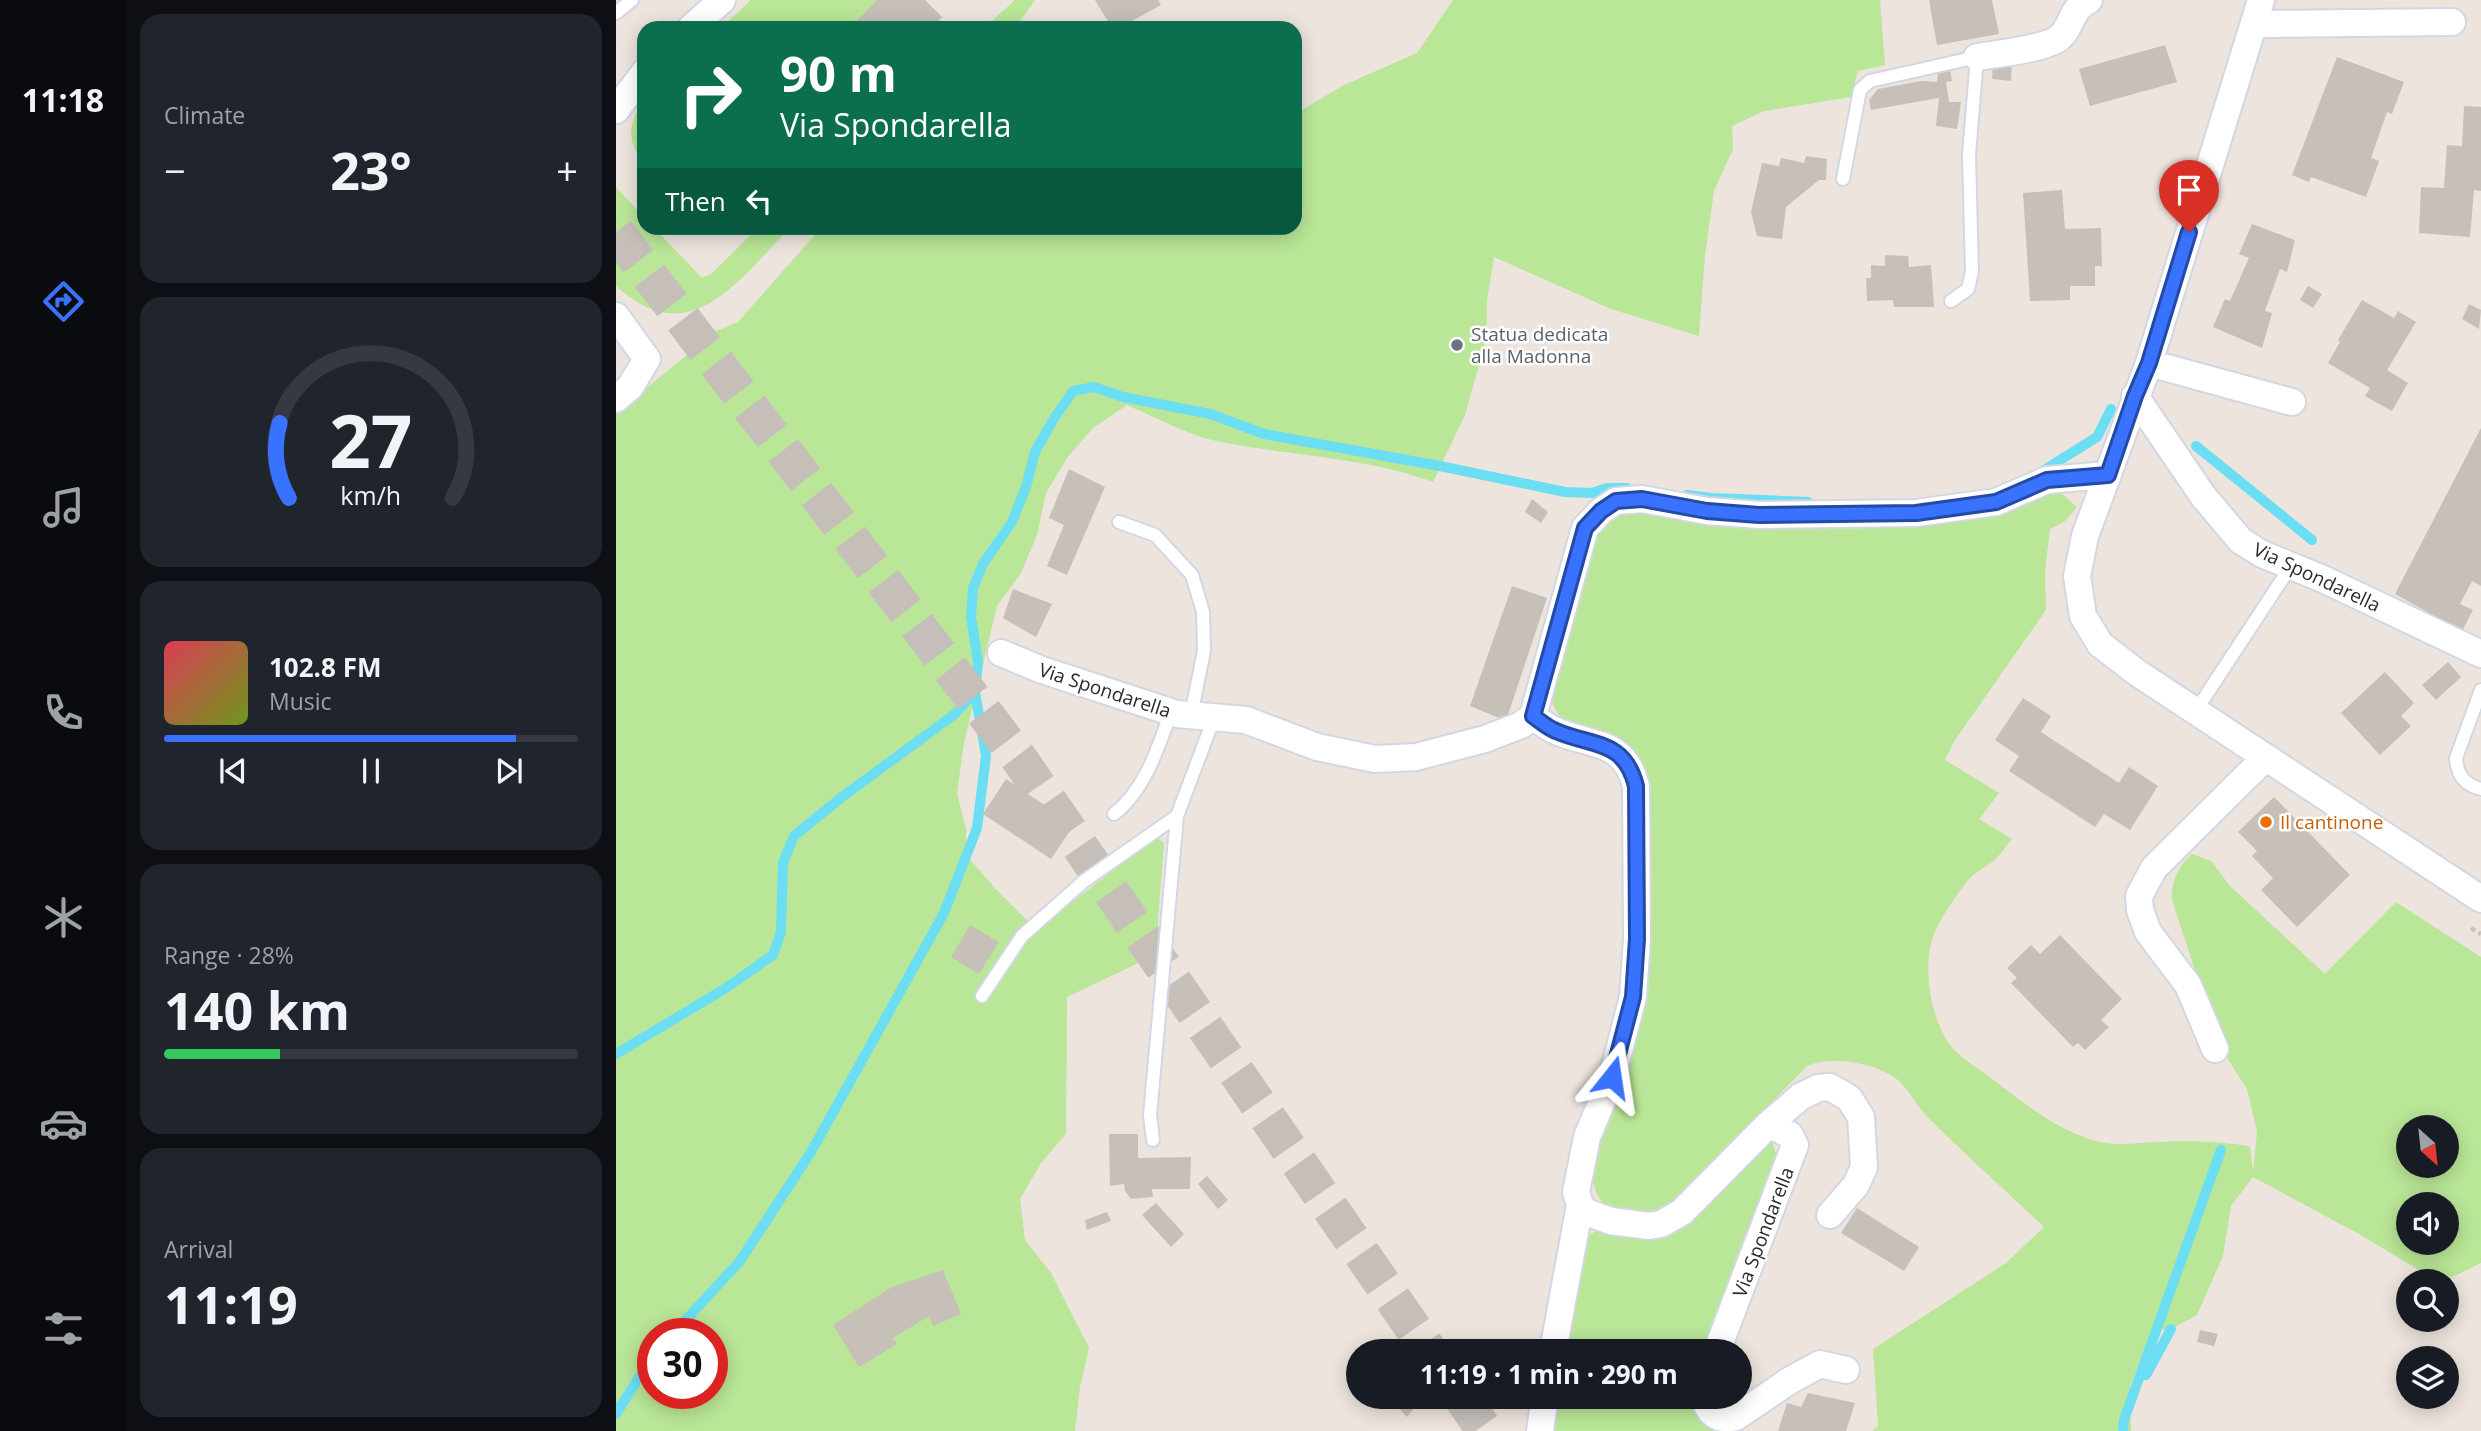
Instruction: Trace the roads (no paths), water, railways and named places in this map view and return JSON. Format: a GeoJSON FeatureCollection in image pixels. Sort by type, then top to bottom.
{"type":"FeatureCollection","features":[{"type":"Feature","properties":{"kind":"street"},"geometry":{"type":"LineString","coordinates":[[699,21],[722,0]]}},
{"type":"Feature","properties":{"kind":"street"},"geometry":{"type":"LineString","coordinates":[[1977,57],[2047,44],[2060,38],[2079,5],[2089,0]]}},
{"type":"Feature","properties":{"kind":"street"},"geometry":{"type":"LineString","coordinates":[[2452,22],[2258,12],[2149,363],[2085,536],[2077,576],[2083,616],[2100,645],[2195,712],[2481,899]]}},
{"type":"Feature","properties":{"kind":"street"},"geometry":{"type":"LineString","coordinates":[[616,110],[637,82]]}},
{"type":"Feature","properties":{"kind":"street"},"geometry":{"type":"LineString","coordinates":[[616,316],[647,359],[630,387],[616,399]]}},
{"type":"Feature","properties":{"kind":"street"},"geometry":{"type":"LineString","coordinates":[[2149,363],[2292,402]]}},
{"type":"Feature","properties":{"kind":"street","name":"Via Spondarella"},"geometry":{"type":"LineString","coordinates":[[2135,396],[2203,496],[2241,541],[2262,554],[2481,653]]}},
{"type":"Feature","properties":{"kind":"street"},"geometry":{"type":"LineString","coordinates":[[1830,1214],[1856,1185],[1864,1167],[1861,1117],[1849,1098],[1830,1087],[1818,1088],[1800,1097],[1769,1124],[1682,1212],[1661,1224],[1649,1226],[1611,1221],[1586,1212],[1580,1205],[1576,1192],[1587,1137],[1612,1077],[1633,997],[1637,939],[1636,786],[1632,771],[1622,756],[1607,748],[1554,731],[1533,716],[1585,528],[1601,511],[1616,501],[1642,499],[1707,511],[1759,515],[1916,513],[1996,502],[2047,480],[2108,475]]}},
{"type":"Feature","properties":{"kind":"street","name":"Via Spondarella"},"geometry":{"type":"LineString","coordinates":[[1001,653],[1042,670],[1192,715],[1246,720],[1317,747],[1375,759],[1416,757],[1485,739],[1521,726],[1533,716]]}},
{"type":"Feature","properties":{"kind":"street"},"geometry":{"type":"LineString","coordinates":[[2215,1049],[2188,985],[2148,932],[2140,910],[2139,895],[2154,867],[2265,758]]}},
{"type":"Feature","properties":{"kind":"street","name":"Via Spondarella"},"geometry":{"type":"LineString","coordinates":[[1722,1339],[1795,1146],[1790,1135],[1769,1124]]}},
{"type":"Feature","properties":{"kind":"street"},"geometry":{"type":"LineString","coordinates":[[1555,1339],[1580,1205]]}},
{"type":"Feature","properties":{"kind":"street"},"geometry":{"type":"LineString","coordinates":[[1752,1406],[1819,1364],[1846,1370]]}},
{"type":"Feature","properties":{"kind":"street"},"geometry":{"type":"LineString","coordinates":[[1540,1431],[1543,1409]]}},
{"type":"Feature","properties":{"kind":"street"},"geometry":{"type":"LineString","coordinates":[[1709,1409],[1722,1419],[1736,1417],[1748,1409]]}},
{"type":"Feature","properties":{"kind":"lane"},"geometry":{"type":"LineString","coordinates":[[616,13],[632,0]]}},
{"type":"Feature","properties":{"kind":"lane"},"geometry":{"type":"LineString","coordinates":[[1843,179],[1860,90],[1870,81],[1977,57],[1969,155],[1972,272],[1968,289],[1951,301]]}},
{"type":"Feature","properties":{"kind":"lane"},"geometry":{"type":"LineString","coordinates":[[1119,522],[1155,535],[1192,575],[1203,612],[1203,651],[1177,816],[1150,1115],[1153,1140]]}},
{"type":"Feature","properties":{"kind":"lane"},"geometry":{"type":"LineString","coordinates":[[2195,712],[2291,566]]}},
{"type":"Feature","properties":{"kind":"lane"},"geometry":{"type":"LineString","coordinates":[[2481,690],[2456,758],[2457,769],[2463,779],[2471,787],[2481,789]]}},
{"type":"Feature","properties":{"kind":"lane"},"geometry":{"type":"LineString","coordinates":[[1114,814],[1125,805],[1142,780],[1158,748],[1192,715]]}},
{"type":"Feature","properties":{"kind":"lane"},"geometry":{"type":"LineString","coordinates":[[982,996],[1022,936],[1084,881],[1177,816]]}},
{"type":"Feature","properties":{"kind":"waterway"},"geometry":{"type":"LineString","coordinates":[[688,1318],[740,1261],[811,1152],[944,913],[977,828],[986,756],[975,692],[978,663],[971,616],[973,588],[983,564],[1012,522],[1026,487],[1035,452],[1073,391],[1094,387],[1123,397],[1210,414],[1264,434],[1565,492],[1592,493],[1607,488],[1627,488]]}},
{"type":"Feature","properties":{"kind":"waterway"},"geometry":{"type":"LineString","coordinates":[[2041,472],[2097,437],[2111,409]]}},
{"type":"Feature","properties":{"kind":"waterway"},"geometry":{"type":"LineString","coordinates":[[2196,446],[2312,540]]}},
{"type":"Feature","properties":{"kind":"waterway"},"geometry":{"type":"LineString","coordinates":[[1687,495],[1808,502]]}},
{"type":"Feature","properties":{"kind":"waterway"},"geometry":{"type":"LineString","coordinates":[[616,1054],[726,988],[773,955],[781,932],[783,863],[794,836],[955,714],[975,692]]}},
{"type":"Feature","properties":{"kind":"waterway"},"geometry":{"type":"LineString","coordinates":[[2123,1431],[2124,1420],[2221,1150]]}},
{"type":"Feature","properties":{"kind":"waterway"},"geometry":{"type":"LineString","coordinates":[[2146,1375],[2171,1329]]}},
{"type":"Feature","properties":{"kind":"waterway"},"geometry":{"type":"LineString","coordinates":[[616,1414],[637,1381]]}},
{"type":"Feature","properties":{"kind":"tunnel"},"geometry":{"type":"LineString","coordinates":[[616,232],[1018,757],[1421,1339]]}},
{"type":"Feature","properties":{"kind":"tunnel"},"geometry":{"type":"LineString","coordinates":[[1470,1409],[1485,1431]]}},
{"type":"Feature","properties":{"kind":"place","name":"Statua dedicata alla Madonna"},"geometry":{"type":"Point","coordinates":[1457,345]}},
{"type":"Feature","properties":{"kind":"place","name":"Il cantinone"},"geometry":{"type":"Point","coordinates":[2266,822]}}]}
